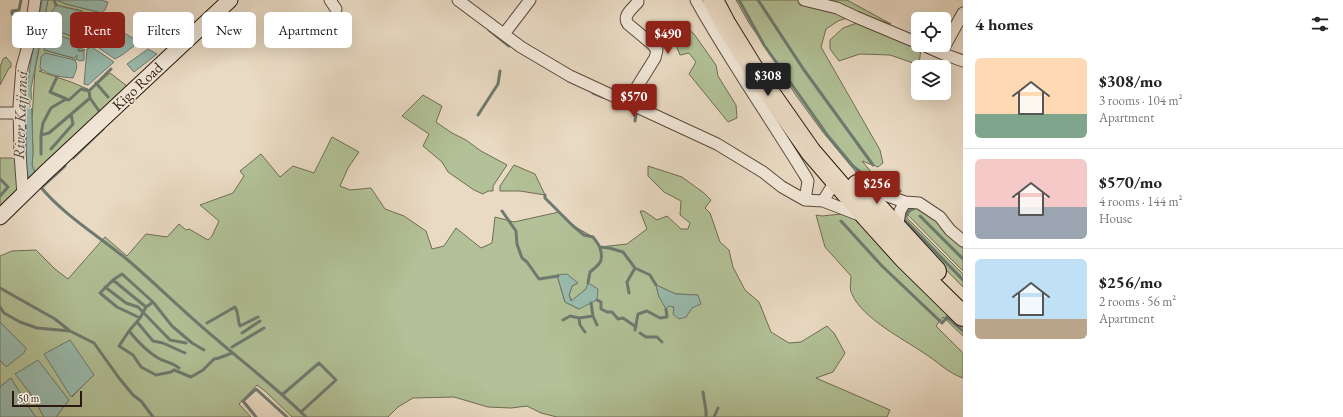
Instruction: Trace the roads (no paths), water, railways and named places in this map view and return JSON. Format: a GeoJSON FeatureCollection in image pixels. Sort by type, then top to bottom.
{"type":"FeatureCollection","features":[{"type":"Feature","properties":{"kind":"highway"},"geometry":{"type":"LineString","coordinates":[[713,0],[725,24],[757,75],[812,152],[904,258],[963,316]]}},
{"type":"Feature","properties":{"kind":"highway"},"geometry":{"type":"LineString","coordinates":[[729,0],[738,18],[765,61],[821,145],[938,274],[963,297]]}},
{"type":"Feature","properties":{"kind":"street"},"geometry":{"type":"LineString","coordinates":[[0,217],[27,191],[20,154],[20,113],[22,67],[29,42],[35,0]]}},
{"type":"Feature","properties":{"kind":"street","name":"Kigo Road"},"geometry":{"type":"LineString","coordinates":[[27,191],[230,0]]}},
{"type":"Feature","properties":{"kind":"street"},"geometry":{"type":"LineString","coordinates":[[458,0],[521,47],[570,76],[717,144],[762,172],[794,195],[805,200],[823,201],[867,217]]}},
{"type":"Feature","properties":{"kind":"street"},"geometry":{"type":"LineString","coordinates":[[504,34],[530,0]]}},
{"type":"Feature","properties":{"kind":"street"},"geometry":{"type":"LineString","coordinates":[[696,0],[718,40],[778,130],[806,177],[808,181],[805,200]]}},
{"type":"Feature","properties":{"kind":"street"},"geometry":{"type":"LineString","coordinates":[[804,0],[837,8],[911,40]]}},
{"type":"Feature","properties":{"kind":"street"},"geometry":{"type":"LineString","coordinates":[[627,102],[655,58],[657,50],[625,20],[626,16],[638,2]]}},
{"type":"Feature","properties":{"kind":"street"},"geometry":{"type":"LineString","coordinates":[[963,13],[941,53],[963,61]]}},
{"type":"Feature","properties":{"kind":"street"},"geometry":{"type":"LineString","coordinates":[[0,113],[20,113]]}},
{"type":"Feature","properties":{"kind":"street"},"geometry":{"type":"LineString","coordinates":[[823,201],[836,180]]}},
{"type":"Feature","properties":{"kind":"street"},"geometry":{"type":"LineString","coordinates":[[858,186],[905,202],[919,203],[940,217],[950,230],[963,241]]}},
{"type":"Feature","properties":{"kind":"street"},"geometry":{"type":"LineString","coordinates":[[897,229],[900,211],[905,202]]}},
{"type":"Feature","properties":{"kind":"waterway"},"geometry":{"type":"LineString","coordinates":[[12,12],[19,10],[21,0]]}},
{"type":"Feature","properties":{"kind":"waterway"},"geometry":{"type":"LineString","coordinates":[[54,0],[56,5]]}},
{"type":"Feature","properties":{"kind":"waterway"},"geometry":{"type":"LineString","coordinates":[[739,0],[764,45],[828,136],[853,166],[876,185],[890,190],[900,191]]}},
{"type":"Feature","properties":{"kind":"waterway"},"geometry":{"type":"LineString","coordinates":[[758,0],[804,70],[873,165]]}},
{"type":"Feature","properties":{"kind":"waterway"},"geometry":{"type":"LineString","coordinates":[[489,30],[509,46]]}},
{"type":"Feature","properties":{"kind":"waterway"},"geometry":{"type":"LineString","coordinates":[[57,77],[50,92],[69,100],[81,89],[89,91],[111,69]]}},
{"type":"Feature","properties":{"kind":"waterway"},"geometry":{"type":"LineString","coordinates":[[478,115],[498,84],[500,71]]}},
{"type":"Feature","properties":{"kind":"waterway"},"geometry":{"type":"LineString","coordinates":[[96,83],[108,97]]}},
{"type":"Feature","properties":{"kind":"waterway"},"geometry":{"type":"LineString","coordinates":[[89,91],[90,98],[99,111]]}},
{"type":"Feature","properties":{"kind":"waterway"},"geometry":{"type":"LineString","coordinates":[[593,93],[603,97]]}},
{"type":"Feature","properties":{"kind":"waterway"},"geometry":{"type":"LineString","coordinates":[[41,154],[41,135],[49,133],[90,98]]}},
{"type":"Feature","properties":{"kind":"waterway"},"geometry":{"type":"LineString","coordinates":[[41,135],[43,123],[51,108],[66,99]]}},
{"type":"Feature","properties":{"kind":"waterway"},"geometry":{"type":"LineString","coordinates":[[630,109],[636,115],[635,121]]}},
{"type":"Feature","properties":{"kind":"waterway"},"geometry":{"type":"LineString","coordinates":[[51,149],[73,124],[71,114]]}},
{"type":"Feature","properties":{"kind":"waterway"},"geometry":{"type":"LineString","coordinates":[[73,158],[103,129]]}},
{"type":"Feature","properties":{"kind":"waterway"},"geometry":{"type":"LineString","coordinates":[[41,188],[65,166]]}},
{"type":"Feature","properties":{"kind":"waterway"},"geometry":{"type":"LineString","coordinates":[[0,179],[8,187],[0,196]]}},
{"type":"Feature","properties":{"kind":"waterway"},"geometry":{"type":"LineString","coordinates":[[39,185],[59,206],[129,261],[306,417]]}},
{"type":"Feature","properties":{"kind":"waterway"},"geometry":{"type":"LineString","coordinates":[[545,195],[545,198],[572,225],[584,235],[593,237],[598,244],[602,256],[599,264],[590,272],[588,283]]}},
{"type":"Feature","properties":{"kind":"waterway"},"geometry":{"type":"LineString","coordinates":[[915,208],[909,211],[904,219],[963,280]]}},
{"type":"Feature","properties":{"kind":"waterway"},"geometry":{"type":"LineString","coordinates":[[502,211],[516,231],[517,244],[522,258],[527,262],[539,279],[558,276]]}},
{"type":"Feature","properties":{"kind":"waterway"},"geometry":{"type":"LineString","coordinates":[[920,216],[963,259]]}},
{"type":"Feature","properties":{"kind":"waterway"},"geometry":{"type":"LineString","coordinates":[[841,221],[882,266],[942,323],[947,317],[963,331]]}},
{"type":"Feature","properties":{"kind":"waterway"},"geometry":{"type":"LineString","coordinates":[[600,247],[623,252],[635,268],[650,275],[656,285]]}},
{"type":"Feature","properties":{"kind":"waterway"},"geometry":{"type":"LineString","coordinates":[[629,293],[627,282],[635,268]]}},
{"type":"Feature","properties":{"kind":"waterway"},"geometry":{"type":"LineString","coordinates":[[140,318],[117,307],[100,293],[113,280],[122,274],[153,302],[172,326],[192,343],[204,350]]}},
{"type":"Feature","properties":{"kind":"waterway"},"geometry":{"type":"LineString","coordinates":[[113,280],[146,307]]}},
{"type":"Feature","properties":{"kind":"waterway"},"geometry":{"type":"LineString","coordinates":[[105,287],[126,303],[138,307],[170,340],[186,343]]}},
{"type":"Feature","properties":{"kind":"waterway"},"geometry":{"type":"LineString","coordinates":[[0,288],[55,319],[70,331]]}},
{"type":"Feature","properties":{"kind":"waterway"},"geometry":{"type":"LineString","coordinates":[[597,300],[601,302],[601,309],[607,312],[612,312],[618,319],[623,318],[636,327]]}},
{"type":"Feature","properties":{"kind":"waterway"},"geometry":{"type":"LineString","coordinates":[[153,302],[146,307],[140,318],[129,331],[139,343],[158,358],[179,368]]}},
{"type":"Feature","properties":{"kind":"waterway"},"geometry":{"type":"LineString","coordinates":[[591,303],[593,316],[597,325]]}},
{"type":"Feature","properties":{"kind":"waterway"},"geometry":{"type":"LineString","coordinates":[[0,307],[4,313],[20,322],[37,328],[70,331],[94,343],[119,378],[133,395],[141,401],[153,417]]}},
{"type":"Feature","properties":{"kind":"waterway"},"geometry":{"type":"LineString","coordinates":[[207,323],[235,307],[240,326],[258,317]]}},
{"type":"Feature","properties":{"kind":"waterway"},"geometry":{"type":"LineString","coordinates":[[635,330],[638,314],[647,311],[660,318],[667,317],[666,309]]}},
{"type":"Feature","properties":{"kind":"waterway"},"geometry":{"type":"LineString","coordinates":[[563,320],[570,316],[579,318],[593,316]]}},
{"type":"Feature","properties":{"kind":"waterway"},"geometry":{"type":"LineString","coordinates":[[579,318],[580,325],[585,332]]}},
{"type":"Feature","properties":{"kind":"waterway"},"geometry":{"type":"LineString","coordinates":[[242,333],[260,321]]}},
{"type":"Feature","properties":{"kind":"waterway"},"geometry":{"type":"LineString","coordinates":[[137,322],[153,341],[163,343],[185,353]]}},
{"type":"Feature","properties":{"kind":"waterway"},"geometry":{"type":"LineString","coordinates":[[232,347],[264,328]]}},
{"type":"Feature","properties":{"kind":"waterway"},"geometry":{"type":"LineString","coordinates":[[129,331],[119,346],[133,355],[141,367],[156,375],[174,370],[191,377],[203,370],[214,359],[232,353]]}},
{"type":"Feature","properties":{"kind":"waterway"},"geometry":{"type":"LineString","coordinates":[[640,333],[646,337],[657,337],[662,342]]}},
{"type":"Feature","properties":{"kind":"waterway"},"geometry":{"type":"LineString","coordinates":[[283,394],[319,363],[336,380],[301,412]]}},
{"type":"Feature","properties":{"kind":"waterway"},"geometry":{"type":"LineString","coordinates":[[256,417],[243,401],[256,389],[287,417]]}},
{"type":"Feature","properties":{"kind":"waterway"},"geometry":{"type":"LineString","coordinates":[[703,392],[706,417]]}},
{"type":"Feature","properties":{"kind":"waterway"},"geometry":{"type":"LineString","coordinates":[[714,417],[718,408]]}},
{"type":"Feature","properties":{"kind":"water label","name":"River Kajjansi"},"geometry":{"type":"Point","coordinates":[20,115]}}]}
